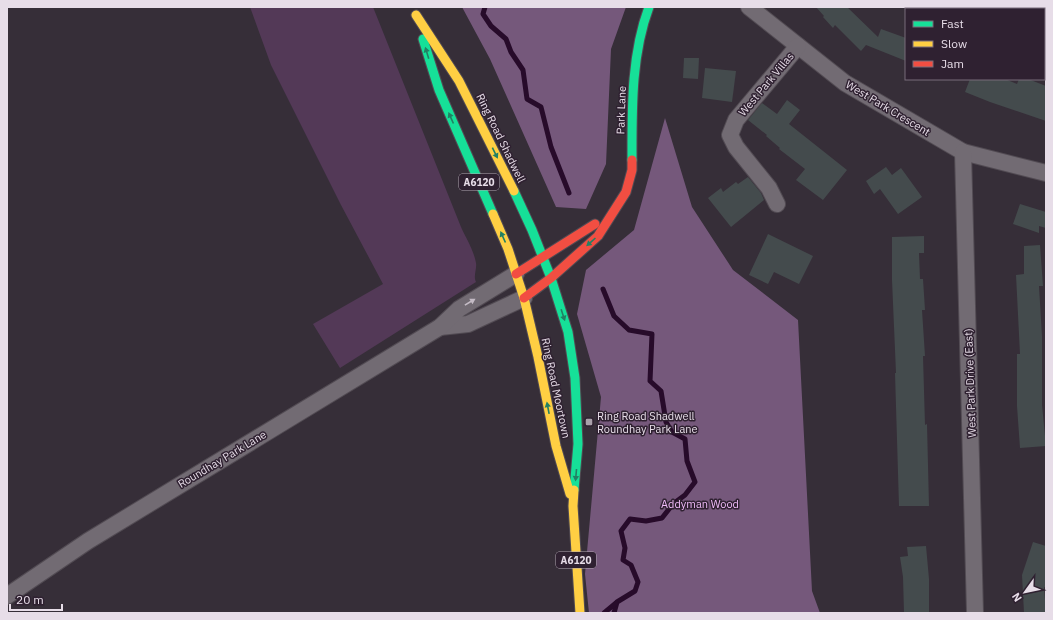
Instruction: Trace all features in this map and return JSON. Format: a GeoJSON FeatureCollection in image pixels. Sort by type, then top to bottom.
{"type":"FeatureCollection","features":[{"type":"Feature","properties":{"kind":"main road","name":"Park Lane"},"geometry":{"type":"LineString","coordinates":[[524,298],[550,278],[598,236],[626,192],[632,170],[632,101],[636,64],[643,23],[649,7]]}},
{"type":"Feature","properties":{"kind":"main road","name":"Ring Road Shadwell"},"geometry":{"type":"LineString","coordinates":[[414,11],[459,80],[532,230],[550,278]]}},
{"type":"Feature","properties":{"kind":"main road","name":"Ring Road Shadwell"},"geometry":{"type":"LineString","coordinates":[[414,11],[439,90],[508,249],[516,274]]}},
{"type":"Feature","properties":{"kind":"main road","name":"Park Lane"},"geometry":{"type":"LineString","coordinates":[[516,274],[614,211]]}},
{"type":"Feature","properties":{"kind":"main road","name":"Ring Road Moortown"},"geometry":{"type":"LineString","coordinates":[[516,274],[524,298],[538,357],[556,446],[573,506]]}},
{"type":"Feature","properties":{"kind":"main road","name":"Ring Road Moortown"},"geometry":{"type":"LineString","coordinates":[[550,278],[568,332],[575,378],[578,444],[573,506],[580,613]]}},
{"type":"Feature","properties":{"kind":"street","name":"West Park Crescent"},"geometry":{"type":"LineString","coordinates":[[749,7],[845,83],[963,152],[1046,173]]}},
{"type":"Feature","properties":{"kind":"street","name":"West Park Villas"},"geometry":{"type":"LineString","coordinates":[[777,204],[769,188],[736,147],[730,135],[736,120],[798,46]]}},
{"type":"Feature","properties":{"kind":"street","name":"West Park Drive (East)"},"geometry":{"type":"LineString","coordinates":[[963,152],[975,613]]}},
{"type":"Feature","properties":{"kind":"street","name":"Roundhay Park Lane"},"geometry":{"type":"LineString","coordinates":[[7,596],[88,541],[440,327],[459,309],[516,274]]}},
{"type":"Feature","properties":{"kind":"street","name":"Roundhay Park Lane"},"geometry":{"type":"LineString","coordinates":[[440,327],[468,324],[524,298]]}},
{"type":"Feature","properties":{"kind":"shaded area"},"geometry":{"type":"Polygon","coordinates":[[[250,7],[373,7],[461,227],[475,258],[476,282],[340,368],[313,324],[383,284],[341,205],[271,65],[250,7]]]}},
{"type":"Feature","properties":{"kind":"green space"},"geometry":{"type":"Polygon","coordinates":[[[462,7],[626,7],[611,49],[606,164],[586,209],[556,207],[490,59],[462,7]]]}},
{"type":"Feature","properties":{"kind":"green space","name":"Addyman Wood"},"geometry":{"type":"Polygon","coordinates":[[[665,118],[692,207],[733,270],[798,320],[812,591],[820,613],[589,613],[585,574],[601,397],[577,314],[586,270],[634,230],[665,118]]]}},
{"type":"Feature","properties":{"kind":"building"},"geometry":{"type":"Polygon","coordinates":[[[816,7],[847,7],[878,37],[881,29],[905,38],[905,61],[866,45],[861,51],[835,25],[833,28],[823,17],[824,16],[816,7]]]}},
{"type":"Feature","properties":{"kind":"building"},"geometry":{"type":"Polygon","coordinates":[[[684,58],[699,58],[698,79],[683,78],[684,58]]]}},
{"type":"Feature","properties":{"kind":"building"},"geometry":{"type":"Polygon","coordinates":[[[705,68],[736,71],[732,102],[702,98],[705,68]]]}},
{"type":"Feature","properties":{"kind":"building"},"geometry":{"type":"Polygon","coordinates":[[[970,80],[1007,80],[1017,84],[1019,80],[1031,80],[1046,86],[1046,121],[990,102],[965,92],[970,80]]]}},
{"type":"Feature","properties":{"kind":"building"},"geometry":{"type":"Polygon","coordinates":[[[787,100],[800,110],[789,124],[847,170],[823,200],[796,180],[805,169],[779,149],[780,148],[766,136],[767,135],[748,120],[762,103],[777,114],[787,100]]]}},
{"type":"Feature","properties":{"kind":"building"},"geometry":{"type":"Polygon","coordinates":[[[886,167],[892,175],[901,168],[922,197],[898,214],[880,189],[874,194],[866,181],[886,167]]]}},
{"type":"Feature","properties":{"kind":"building"},"geometry":{"type":"Polygon","coordinates":[[[748,177],[761,193],[764,200],[731,227],[708,198],[721,188],[723,192],[736,182],[738,184],[748,177]]]}},
{"type":"Feature","properties":{"kind":"building"},"geometry":{"type":"Polygon","coordinates":[[[1020,204],[1046,212],[1046,228],[1039,226],[1039,233],[1013,224],[1020,204]]]}},
{"type":"Feature","properties":{"kind":"building"},"geometry":{"type":"Polygon","coordinates":[[[768,234],[813,256],[799,284],[774,272],[768,284],[749,275],[768,234]]]}},
{"type":"Feature","properties":{"kind":"building"},"geometry":{"type":"Polygon","coordinates":[[[924,236],[924,253],[919,253],[920,279],[923,279],[925,310],[922,310],[925,356],[923,356],[925,425],[927,424],[929,506],[899,506],[892,237],[924,236]]]}},
{"type":"Feature","properties":{"kind":"building"},"geometry":{"type":"Polygon","coordinates":[[[1040,245],[1043,286],[1039,286],[1042,336],[1042,405],[1046,446],[1020,448],[1017,406],[1017,354],[1020,354],[1016,275],[1024,274],[1024,246],[1040,245]]]}},
{"type":"Feature","properties":{"kind":"building"},"geometry":{"type":"Polygon","coordinates":[[[1033,542],[1046,546],[1046,588],[1044,587],[1046,613],[1024,613],[1022,575],[1033,542]]]}},
{"type":"Feature","properties":{"kind":"building"},"geometry":{"type":"Polygon","coordinates":[[[926,546],[929,579],[929,613],[904,613],[903,577],[900,557],[908,556],[907,547],[926,546]]]}},
{"type":"Feature","properties":{"kind":"waterway"},"geometry":{"type":"LineString","coordinates":[[485,7],[483,14],[491,26],[506,39],[511,52],[523,70],[527,99],[541,107],[551,147],[569,193]]}},
{"type":"Feature","properties":{"kind":"waterway"},"geometry":{"type":"LineString","coordinates":[[603,289],[614,316],[629,330],[652,334],[650,381],[661,391],[666,422],[672,432],[685,439],[687,461],[695,482],[685,495],[673,504],[662,518],[646,521],[630,519],[621,531],[625,548],[623,560],[631,565],[638,582],[635,591],[617,602],[614,613]]}},
{"type":"Feature","properties":{"kind":"waterway"},"geometry":{"type":"LineString","coordinates":[[604,613],[616,603]]}},
{"type":"Feature","properties":{"kind":"traffic: fast"},"geometry":{"type":"LineString","coordinates":[[632,160],[633,102],[636,63],[643,25],[649,7]]}},
{"type":"Feature","properties":{"kind":"traffic: fast"},"geometry":{"type":"LineString","coordinates":[[423,39],[439,90],[493,214]]}},
{"type":"Feature","properties":{"kind":"traffic: fast"},"geometry":{"type":"LineString","coordinates":[[514,191],[532,230],[551,278],[568,332],[575,378],[578,444],[574,490]]}},
{"type":"Feature","properties":{"kind":"traffic: slow"},"geometry":{"type":"LineString","coordinates":[[416,15],[459,81],[514,191]]}},
{"type":"Feature","properties":{"kind":"traffic: slow"},"geometry":{"type":"LineString","coordinates":[[493,214],[508,249],[524,298],[538,357],[556,446],[570,494]]}},
{"type":"Feature","properties":{"kind":"traffic: slow"},"geometry":{"type":"LineString","coordinates":[[574,490],[573,506],[580,613]]}},
{"type":"Feature","properties":{"kind":"traffic: jam"},"geometry":{"type":"LineString","coordinates":[[524,298],[551,278],[598,236],[626,192],[632,170],[632,160]]}},
{"type":"Feature","properties":{"kind":"traffic: jam"},"geometry":{"type":"LineString","coordinates":[[516,274],[595,224]]}},
{"type":"Feature","properties":{"kind":"place","name":"Ring Road Shadwell Roundhay Park Lane"},"geometry":{"type":"Point","coordinates":[589,422]}}]}
